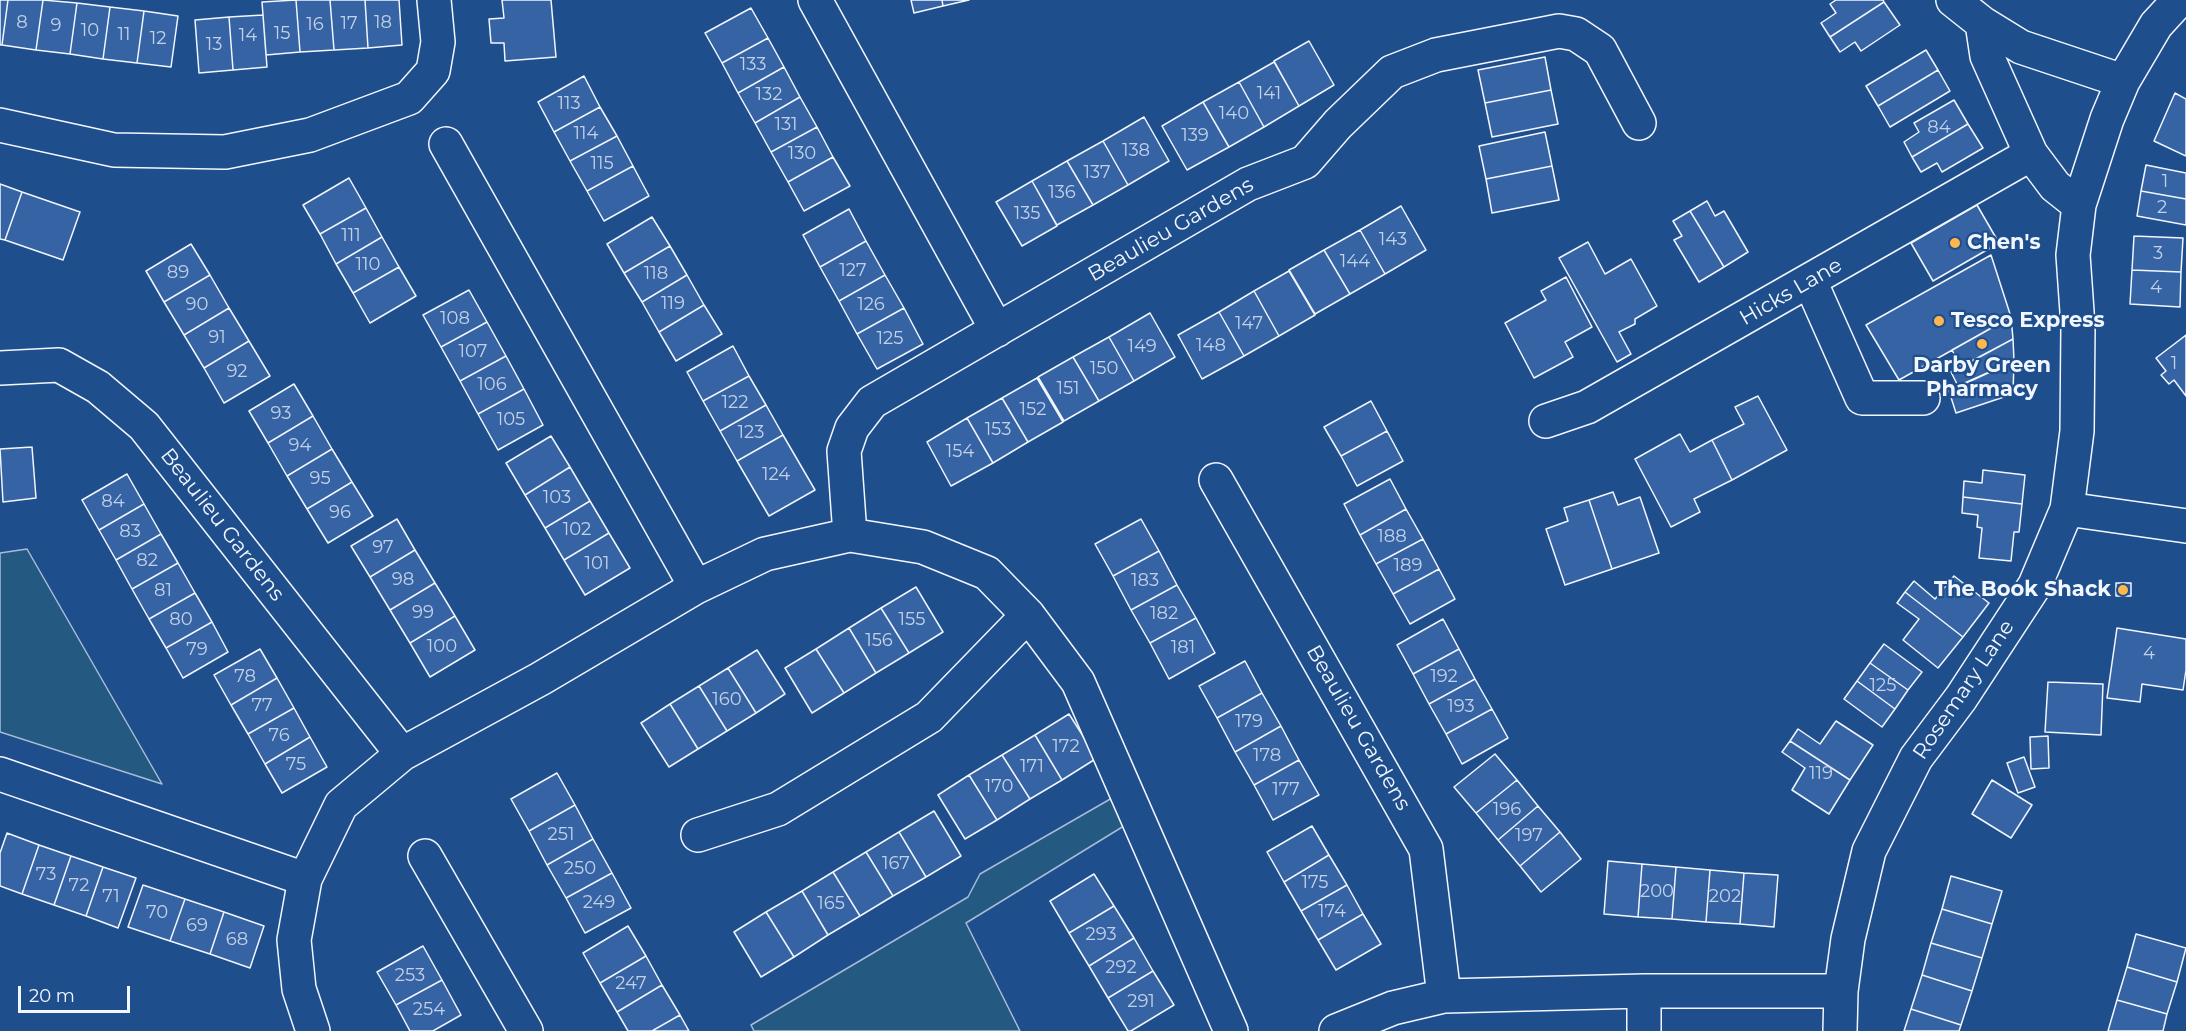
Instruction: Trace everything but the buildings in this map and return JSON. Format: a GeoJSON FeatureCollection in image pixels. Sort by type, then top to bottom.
{"type":"FeatureCollection","features":[{"type":"Feature","properties":{"kind":"street"},"geometry":{"type":"LineString","coordinates":[[0,125],[114,150],[225,152],[310,135],[409,98],[433,71],[438,42],[434,0]]}},
{"type":"Feature","properties":{"kind":"street"},"geometry":{"type":"LineString","coordinates":[[815,0],[997,330]]}},
{"type":"Feature","properties":{"kind":"street"},"geometry":{"type":"LineString","coordinates":[[1953,0],[1982,23],[2021,47],[2123,81]]}},
{"type":"Feature","properties":{"kind":"street","name":"Rosemary Lane"},"geometry":{"type":"LineString","coordinates":[[1840,1031],[1841,991],[1848,939],[1869,851],[1916,758],[1961,699],[2035,585],[2067,509],[2077,431],[2078,326],[2073,255],[2079,205],[2107,119],[2123,81],[2156,25],[2179,0]]}},
{"type":"Feature","properties":{"kind":"street"},"geometry":{"type":"LineString","coordinates":[[1982,23],[1987,56],[2031,154],[2055,186],[2079,205]]}},
{"type":"Feature","properties":{"kind":"street","name":"Beaulieu Gardens"},"geometry":{"type":"LineString","coordinates":[[850,536],[844,451],[852,428],[872,402],[1248,184],[1305,162],[1338,124],[1392,72],[1436,55],[1559,31],[1576,34],[1600,50],[1639,123]]}},
{"type":"Feature","properties":{"kind":"street"},"geometry":{"type":"LineString","coordinates":[[446,144],[696,587]]}},
{"type":"Feature","properties":{"kind":"street","name":"Hicks Lane"},"geometry":{"type":"LineString","coordinates":[[1546,421],[1587,407],[2031,154]]}},
{"type":"Feature","properties":{"kind":"street"},"geometry":{"type":"LineString","coordinates":[[1810,281],[1862,398],[1923,398]]}},
{"type":"Feature","properties":{"kind":"street","name":"Beaulieu Gardens"},"geometry":{"type":"LineString","coordinates":[[0,368],[59,365],[98,387],[144,426],[402,754]]}},
{"type":"Feature","properties":{"kind":"street","name":"Beaulieu Gardens"},"geometry":{"type":"LineString","coordinates":[[1216,480],[1426,849],[1443,996]]}},
{"type":"Feature","properties":{"kind":"street"},"geometry":{"type":"LineString","coordinates":[[2067,509],[2186,526]]}},
{"type":"Feature","properties":{"kind":"street"},"geometry":{"type":"LineString","coordinates":[[313,1031],[299,989],[294,940],[305,879],[341,805],[402,754],[540,679],[696,587],[765,554],[850,536],[923,547],[987,573],[1028,615],[1078,682],[1232,1031]]}},
{"type":"Feature","properties":{"kind":"street"},"geometry":{"type":"LineString","coordinates":[[698,835],[778,809],[929,717],[1028,615]]}},
{"type":"Feature","properties":{"kind":"street"},"geometry":{"type":"LineString","coordinates":[[0,774],[305,879]]}},
{"type":"Feature","properties":{"kind":"street"},"geometry":{"type":"LineString","coordinates":[[425,856],[526,1031]]}},
{"type":"Feature","properties":{"kind":"street"},"geometry":{"type":"LineString","coordinates":[[1336,1031],[1393,1008],[1443,996],[1841,991]]}},
{"type":"Feature","properties":{"kind":"street"},"geometry":{"type":"LineString","coordinates":[[1644,992],[1644,1031]]}},
{"type":"Feature","properties":{"kind":"shaded area"},"geometry":{"type":"Polygon","coordinates":[[[27,549],[162,784],[0,732],[0,553],[27,549]]]}},
{"type":"Feature","properties":{"kind":"shaded area"},"geometry":{"type":"Polygon","coordinates":[[[1119,794],[1132,821],[966,923],[1020,1031],[754,1031],[751,1025],[968,897],[980,874],[1119,794]]]}},
{"type":"Feature","properties":{"kind":"place","name":"Chen's"},"geometry":{"type":"Point","coordinates":[1955,243]}},
{"type":"Feature","properties":{"kind":"place","name":"Tesco Express"},"geometry":{"type":"Point","coordinates":[1939,321]}},
{"type":"Feature","properties":{"kind":"place","name":"Darby Green Pharmacy"},"geometry":{"type":"Point","coordinates":[1982,344]}},
{"type":"Feature","properties":{"kind":"place","name":"The Book Shack"},"geometry":{"type":"Point","coordinates":[2123,590]}}]}
